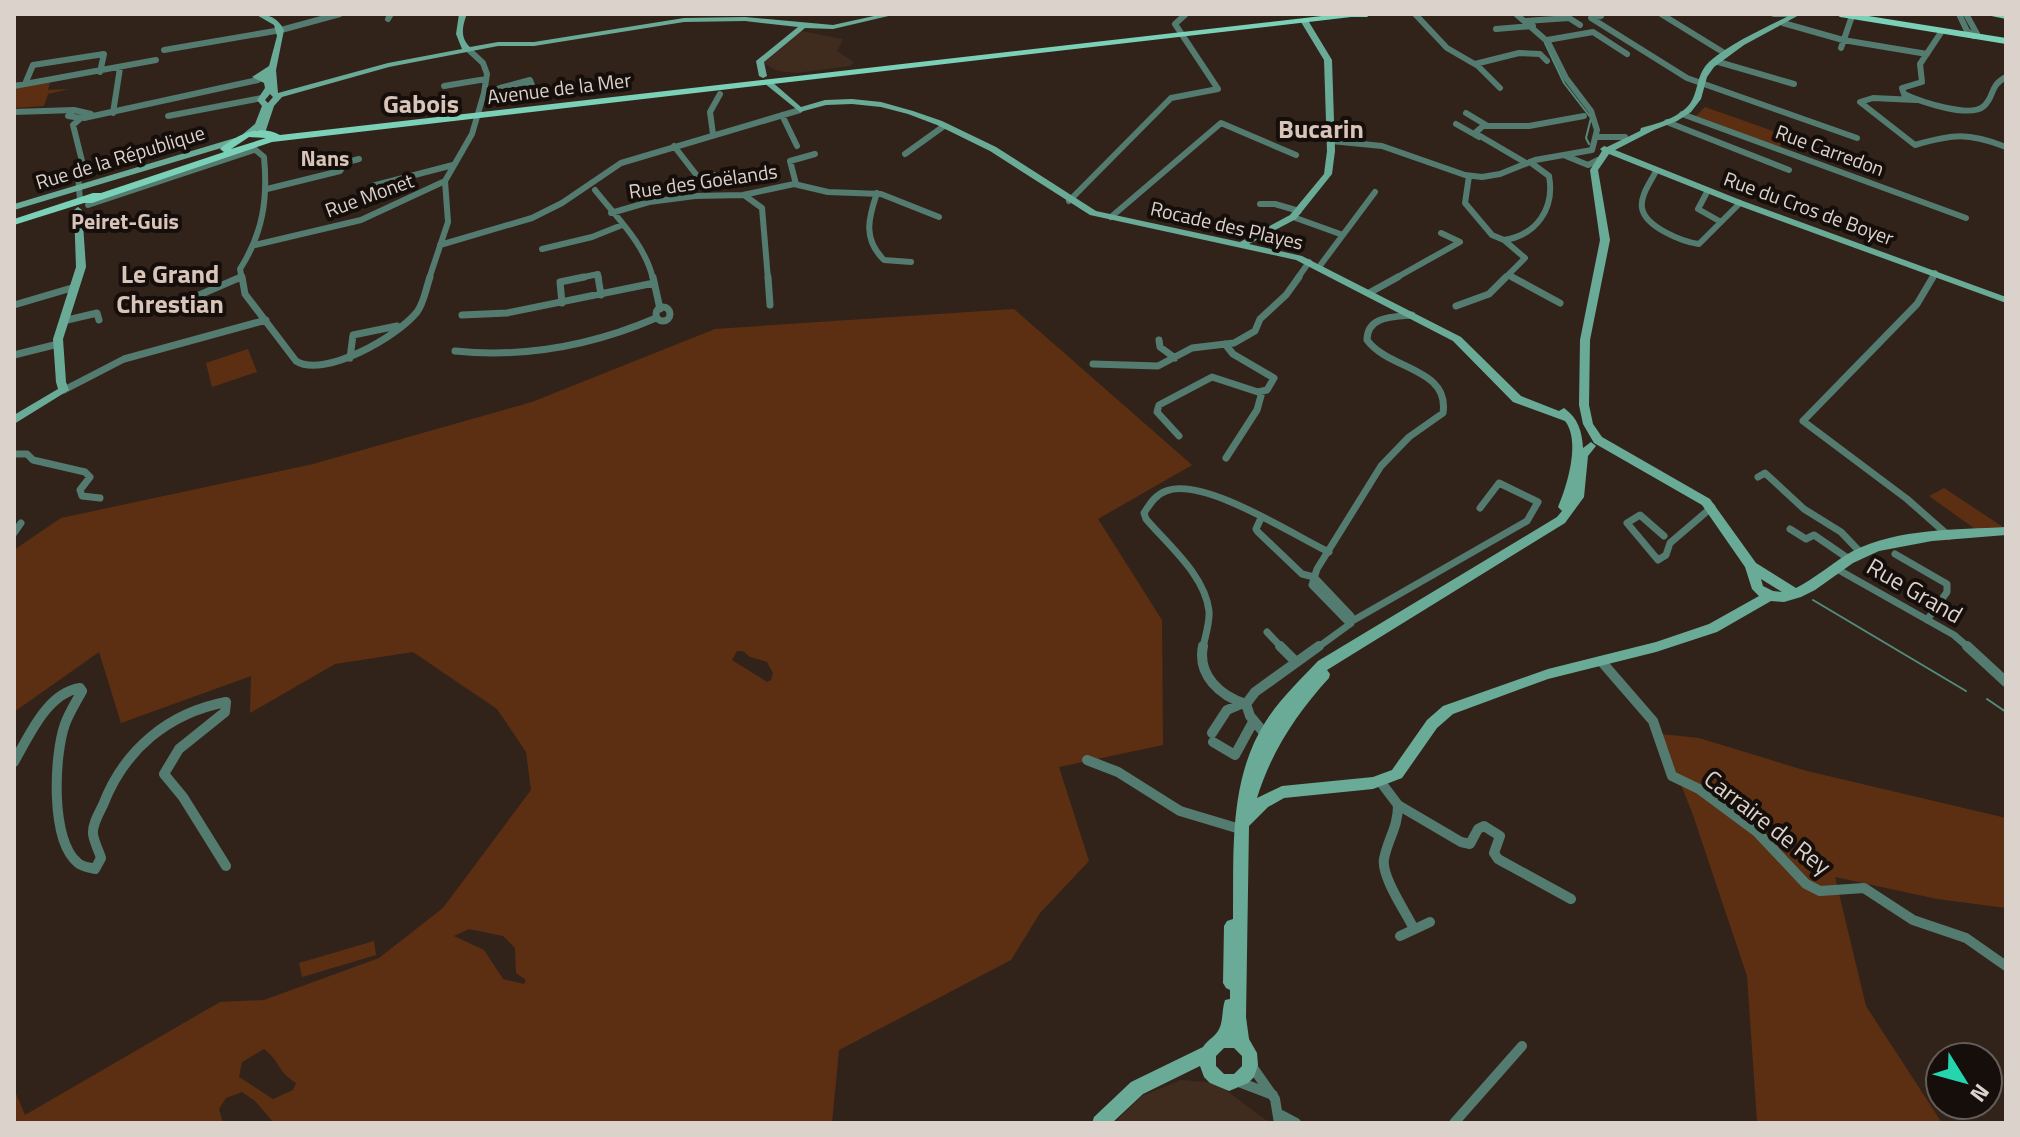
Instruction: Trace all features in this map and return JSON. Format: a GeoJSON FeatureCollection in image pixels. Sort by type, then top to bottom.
{"type":"FeatureCollection","features":[{"type":"Feature","properties":{"kind":"main road","name":"Avenue de la Mer"},"geometry":{"type":"LineString","coordinates":[[250,142],[717,91],[772,79],[1305,22],[1348,14]]}},
{"type":"Feature","properties":{"kind":"main road","name":"Avenue de la Mer"},"geometry":{"type":"LineString","coordinates":[[1280,24],[1367,14]]}},
{"type":"Feature","properties":{"kind":"main road"},"geometry":{"type":"LineString","coordinates":[[1840,14],[2002,41]]}},
{"type":"Feature","properties":{"kind":"main road"},"geometry":{"type":"LineString","coordinates":[[1986,14],[2006,16]]}},
{"type":"Feature","properties":{"kind":"main road"},"geometry":{"type":"LineString","coordinates":[[14,224],[80,204],[250,142],[247,134]]}},
{"type":"Feature","properties":{"kind":"street"},"geometry":{"type":"LineString","coordinates":[[259,14],[276,22],[281,30]]}},
{"type":"Feature","properties":{"kind":"street"},"geometry":{"type":"LineString","coordinates":[[164,50],[281,30],[340,14]]}},
{"type":"Feature","properties":{"kind":"street"},"geometry":{"type":"LineString","coordinates":[[269,98],[250,142],[264,157],[267,189],[255,245],[241,265],[241,277],[245,294],[296,361],[304,366],[323,366],[350,358],[404,325],[419,310],[448,222],[445,181],[479,115],[484,93],[486,79],[483,63],[463,46],[459,33],[463,14]]}},
{"type":"Feature","properties":{"kind":"street"},"geometry":{"type":"LineString","coordinates":[[168,116],[269,98],[388,65],[498,44],[534,44],[673,21],[744,16],[799,27],[833,27],[893,14]]}},
{"type":"Feature","properties":{"kind":"street"},"geometry":{"type":"LineString","coordinates":[[1069,201],[1171,98],[1218,89],[1175,24],[1186,14]]}},
{"type":"Feature","properties":{"kind":"street"},"geometry":{"type":"LineString","coordinates":[[1415,14],[1447,48],[1475,64],[1500,88]]}},
{"type":"Feature","properties":{"kind":"street"},"geometry":{"type":"LineString","coordinates":[[1331,141],[1382,146],[1469,176],[1494,176],[1528,162],[1592,150],[1597,137],[1594,118],[1563,72],[1547,40],[1516,14]]}},
{"type":"Feature","properties":{"kind":"street"},"geometry":{"type":"LineString","coordinates":[[1661,14],[1726,54]]}},
{"type":"Feature","properties":{"kind":"street"},"geometry":{"type":"LineString","coordinates":[[1774,14],[1843,40],[1927,54]]}},
{"type":"Feature","properties":{"kind":"street"},"geometry":{"type":"LineString","coordinates":[[1592,164],[1604,150],[1625,137],[1668,124],[1682,114],[1696,101],[1703,74],[1715,61],[1787,18],[1804,14]]}},
{"type":"Feature","properties":{"kind":"street"},"geometry":{"type":"LineString","coordinates":[[1959,14],[1967,31],[1977,34],[1966,14]]}},
{"type":"Feature","properties":{"kind":"street"},"geometry":{"type":"LineString","coordinates":[[1601,16],[1591,18],[1699,84],[1857,138]]}},
{"type":"Feature","properties":{"kind":"street"},"geometry":{"type":"LineString","coordinates":[[1841,48],[1852,16]]}},
{"type":"Feature","properties":{"kind":"street"},"geometry":{"type":"LineString","coordinates":[[1526,21],[1569,18],[1580,25]]}},
{"type":"Feature","properties":{"kind":"street"},"geometry":{"type":"LineString","coordinates":[[1255,242],[1296,214],[1328,174],[1331,141],[1328,60],[1305,22]]}},
{"type":"Feature","properties":{"kind":"street"},"geometry":{"type":"LineString","coordinates":[[1496,29],[1533,26]]}},
{"type":"Feature","properties":{"kind":"street"},"geometry":{"type":"LineString","coordinates":[[799,27],[760,61],[800,110]]}},
{"type":"Feature","properties":{"kind":"street"},"geometry":{"type":"LineString","coordinates":[[247,134],[259,125],[269,98],[265,75],[281,30]]}},
{"type":"Feature","properties":{"kind":"street"},"geometry":{"type":"LineString","coordinates":[[1916,100],[1900,90],[1922,82],[1918,70],[1942,31]]}},
{"type":"Feature","properties":{"kind":"street"},"geometry":{"type":"LineString","coordinates":[[1547,40],[1593,32],[1627,54]]}},
{"type":"Feature","properties":{"kind":"street"},"geometry":{"type":"LineString","coordinates":[[2002,41],[2006,48]]}},
{"type":"Feature","properties":{"kind":"street"},"geometry":{"type":"LineString","coordinates":[[1475,64],[1519,53],[1540,54],[1547,61]]}},
{"type":"Feature","properties":{"kind":"street"},"geometry":{"type":"LineString","coordinates":[[25,84],[33,65],[104,54],[100,72]]}},
{"type":"Feature","properties":{"kind":"street"},"geometry":{"type":"LineString","coordinates":[[14,86],[156,60]]}},
{"type":"Feature","properties":{"kind":"street"},"geometry":{"type":"LineString","coordinates":[[1715,61],[1794,84]]}},
{"type":"Feature","properties":{"kind":"street"},"geometry":{"type":"LineString","coordinates":[[110,114],[120,68]]}},
{"type":"Feature","properties":{"kind":"street"},"geometry":{"type":"LineString","coordinates":[[14,112],[53,110],[86,117],[110,114],[265,75]]}},
{"type":"Feature","properties":{"kind":"street"},"geometry":{"type":"LineString","coordinates":[[2006,77],[1995,83],[1984,105],[1977,109],[1916,100],[1873,98],[1860,102],[1915,145],[1952,134],[1988,140],[2006,147]]}},
{"type":"Feature","properties":{"kind":"street"},"geometry":{"type":"LineString","coordinates":[[444,86],[486,79]]}},
{"type":"Feature","properties":{"kind":"street"},"geometry":{"type":"LineString","coordinates":[[484,93],[500,88],[530,80],[532,85],[502,93],[500,88]]}},
{"type":"Feature","properties":{"kind":"street"},"geometry":{"type":"LineString","coordinates":[[713,134],[710,112],[717,91]]}},
{"type":"Feature","properties":{"kind":"street","name":"Rocade des Playes"},"geometry":{"type":"LineString","coordinates":[[588,190],[597,178],[621,163],[800,110],[829,103],[853,104],[943,127],[1017,163],[1069,201],[1093,213],[1255,242],[1314,265],[1457,339],[1517,399],[1553,412],[1584,413]]}},
{"type":"Feature","properties":{"kind":"street"},"geometry":{"type":"LineString","coordinates":[[71,113],[86,117]]}},
{"type":"Feature","properties":{"kind":"street"},"geometry":{"type":"LineString","coordinates":[[1466,113],[1486,126]]}},
{"type":"Feature","properties":{"kind":"street"},"geometry":{"type":"LineString","coordinates":[[1550,114],[1558,121]]}},
{"type":"Feature","properties":{"kind":"street","name":"Rue Carredon"},"geometry":{"type":"LineString","coordinates":[[1682,114],[1966,218]]}},
{"type":"Feature","properties":{"kind":"street"},"geometry":{"type":"LineString","coordinates":[[782,115],[797,146]]}},
{"type":"Feature","properties":{"kind":"street"},"geometry":{"type":"LineString","coordinates":[[1480,137],[1475,133],[1486,126],[1529,126],[1584,116]]}},
{"type":"Feature","properties":{"kind":"street"},"geometry":{"type":"LineString","coordinates":[[64,390],[58,344],[81,267],[78,175],[84,169],[73,125],[86,117]]}},
{"type":"Feature","properties":{"kind":"street"},"geometry":{"type":"LineString","coordinates":[[1111,217],[1221,123],[1296,155]]}},
{"type":"Feature","properties":{"kind":"street"},"geometry":{"type":"LineString","coordinates":[[1456,124],[1528,162],[1551,180],[1552,195],[1548,211],[1527,233],[1504,240]]}},
{"type":"Feature","properties":{"kind":"street"},"geometry":{"type":"LineString","coordinates":[[1668,124],[1789,170]]}},
{"type":"Feature","properties":{"kind":"street"},"geometry":{"type":"LineString","coordinates":[[1529,126],[1537,134]]}},
{"type":"Feature","properties":{"kind":"street"},"geometry":{"type":"LineString","coordinates":[[905,154],[943,127]]}},
{"type":"Feature","properties":{"kind":"street"},"geometry":{"type":"LineString","coordinates":[[1604,150],[1650,129]]}},
{"type":"Feature","properties":{"kind":"street"},"geometry":{"type":"LineString","coordinates":[[1597,137],[1625,137]]}},
{"type":"Feature","properties":{"kind":"street","name":"Rue de la République"},"geometry":{"type":"LineString","coordinates":[[14,207],[250,142]]}},
{"type":"Feature","properties":{"kind":"street"},"geometry":{"type":"LineString","coordinates":[[674,146],[698,177],[714,175]]}},
{"type":"Feature","properties":{"kind":"street","name":"Rue du Cros de Boyer"},"geometry":{"type":"LineString","coordinates":[[1604,150],[2006,300]]}},
{"type":"Feature","properties":{"kind":"street"},"geometry":{"type":"LineString","coordinates":[[796,184],[790,161],[815,154]]}},
{"type":"Feature","properties":{"kind":"street"},"geometry":{"type":"LineString","coordinates":[[1567,155],[1592,164]]}},
{"type":"Feature","properties":{"kind":"street"},"geometry":{"type":"LineString","coordinates":[[267,189],[340,171],[347,162],[359,159]]}},
{"type":"Feature","properties":{"kind":"street"},"geometry":{"type":"LineString","coordinates":[[1592,164],[1605,240],[1584,341],[1584,413],[1595,444]]}},
{"type":"Feature","properties":{"kind":"street"},"geometry":{"type":"LineString","coordinates":[[372,186],[453,165]]}},
{"type":"Feature","properties":{"kind":"street"},"geometry":{"type":"LineString","coordinates":[[1655,173],[1642,197],[1642,215],[1647,222],[1690,244],[1699,244],[1740,203]]}},
{"type":"Feature","properties":{"kind":"street"},"geometry":{"type":"LineString","coordinates":[[1456,306],[1489,294],[1525,258],[1504,240],[1492,235],[1465,203],[1469,176]]}},
{"type":"Feature","properties":{"kind":"street","name":"Rue Monet"},"geometry":{"type":"LineString","coordinates":[[255,245],[361,220],[445,181]]}},
{"type":"Feature","properties":{"kind":"street","name":"Rue des Goëlands"},"geometry":{"type":"LineString","coordinates":[[611,213],[672,198],[743,195],[796,184],[828,192],[877,193],[901,199],[939,217]]}},
{"type":"Feature","properties":{"kind":"street"},"geometry":{"type":"LineString","coordinates":[[440,245],[518,223],[588,190],[600,199],[649,261],[660,309]]}},
{"type":"Feature","properties":{"kind":"street"},"geometry":{"type":"LineString","coordinates":[[1093,364],[1147,368],[1200,346],[1225,344],[1255,331],[1260,319],[1343,235],[1375,192]]}},
{"type":"Feature","properties":{"kind":"street"},"geometry":{"type":"LineString","coordinates":[[877,193],[867,234],[883,259],[911,262]]}},
{"type":"Feature","properties":{"kind":"street"},"geometry":{"type":"LineString","coordinates":[[1706,194],[1698,209],[1721,222]]}},
{"type":"Feature","properties":{"kind":"street"},"geometry":{"type":"LineString","coordinates":[[743,195],[762,208],[770,305]]}},
{"type":"Feature","properties":{"kind":"street"},"geometry":{"type":"LineString","coordinates":[[1260,204],[1275,204],[1343,235]]}},
{"type":"Feature","properties":{"kind":"street"},"geometry":{"type":"LineString","coordinates":[[542,249],[592,237],[622,225]]}},
{"type":"Feature","properties":{"kind":"street"},"geometry":{"type":"LineString","coordinates":[[1369,293],[1460,242],[1441,233]]}},
{"type":"Feature","properties":{"kind":"street"},"geometry":{"type":"LineString","coordinates":[[1935,273],[1917,304],[1803,421],[1870,470],[1949,536]]}},
{"type":"Feature","properties":{"kind":"street"},"geometry":{"type":"LineString","coordinates":[[562,303],[560,282],[598,274],[601,295]]}},
{"type":"Feature","properties":{"kind":"street"},"geometry":{"type":"LineString","coordinates":[[1509,275],[1560,303]]}},
{"type":"Feature","properties":{"kind":"street"},"geometry":{"type":"LineString","coordinates":[[197,296],[241,277]]}},
{"type":"Feature","properties":{"kind":"street"},"geometry":{"type":"LineString","coordinates":[[462,315],[495,315],[654,283]]}},
{"type":"Feature","properties":{"kind":"street"},"geometry":{"type":"LineString","coordinates":[[14,305],[75,287]]}},
{"type":"Feature","properties":{"kind":"street"},"geometry":{"type":"LineString","coordinates":[[455,351],[473,355],[567,345],[622,332],[656,318],[664,320],[673,313],[670,309],[660,309],[654,313],[656,318]]}},
{"type":"Feature","properties":{"kind":"street"},"geometry":{"type":"LineString","coordinates":[[63,321],[97,313],[99,320]]}},
{"type":"Feature","properties":{"kind":"street"},"geometry":{"type":"LineString","coordinates":[[1352,622],[1315,589],[1314,577],[1393,451],[1443,413],[1445,407],[1444,393],[1435,382],[1379,355],[1367,340],[1367,331],[1378,320],[1412,315]]}},
{"type":"Feature","properties":{"kind":"street"},"geometry":{"type":"LineString","coordinates":[[14,418],[124,359],[266,320]]}},
{"type":"Feature","properties":{"kind":"street"},"geometry":{"type":"LineString","coordinates":[[350,358],[353,335],[404,325]]}},
{"type":"Feature","properties":{"kind":"street"},"geometry":{"type":"LineString","coordinates":[[1159,340],[1160,347],[1175,358]]}},
{"type":"Feature","properties":{"kind":"street"},"geometry":{"type":"LineString","coordinates":[[14,355],[58,344]]}},
{"type":"Feature","properties":{"kind":"street"},"geometry":{"type":"LineString","coordinates":[[1225,344],[1233,354],[1273,375],[1245,430],[1238,435],[1226,458]]}},
{"type":"Feature","properties":{"kind":"street"},"geometry":{"type":"LineString","coordinates":[[1179,436],[1168,427],[1157,408],[1206,379],[1212,377],[1262,392]]}},
{"type":"Feature","properties":{"kind":"street"},"geometry":{"type":"LineString","coordinates":[[1548,529],[1569,493],[1577,448],[1575,429],[1568,412],[1577,402],[1584,385]]}},
{"type":"Feature","properties":{"kind":"street"},"geometry":{"type":"LineString","coordinates":[[1575,438],[1616,451],[1688,488],[1712,507],[1768,587],[1796,594],[1806,591],[1849,559],[1897,542],[2006,531]]}},
{"type":"Feature","properties":{"kind":"street"},"geometry":{"type":"LineString","coordinates":[[1296,1123],[1280,1119],[1274,1095],[1250,1064],[1242,1046],[1238,1004],[1241,921],[1238,887],[1244,789],[1265,734],[1301,686],[1323,665],[1561,520],[1578,497],[1583,455],[1595,444]]}},
{"type":"Feature","properties":{"kind":"street"},"geometry":{"type":"LineString","coordinates":[[14,454],[27,454],[33,460],[85,472],[90,477],[80,490],[82,496],[100,498]]}},
{"type":"Feature","properties":{"kind":"street"},"geometry":{"type":"LineString","coordinates":[[1758,477],[1765,473],[1804,509],[1841,532],[1861,553]]}},
{"type":"Feature","properties":{"kind":"street"},"geometry":{"type":"LineString","coordinates":[[1253,722],[1235,755],[1213,737],[1225,711],[1233,705],[1246,704],[1255,692],[1295,661],[1352,622],[1527,521],[1538,502],[1499,483],[1480,508]]}},
{"type":"Feature","properties":{"kind":"street"},"geometry":{"type":"LineString","coordinates":[[1265,734],[1253,722],[1246,704],[1223,695],[1204,674],[1201,654],[1209,619],[1205,595],[1144,513],[1154,497],[1168,491],[1187,489],[1209,493],[1329,552]]}},
{"type":"Feature","properties":{"kind":"street"},"geometry":{"type":"LineString","coordinates":[[1668,539],[1640,515],[1627,523],[1639,534],[1645,549],[1654,559],[1666,555],[1668,539],[1712,507]]}},
{"type":"Feature","properties":{"kind":"street"},"geometry":{"type":"LineString","coordinates":[[1261,518],[1256,529],[1258,532],[1302,574],[1314,577]]}},
{"type":"Feature","properties":{"kind":"street"},"geometry":{"type":"LineString","coordinates":[[14,533],[21,523]]}},
{"type":"Feature","properties":{"kind":"street"},"geometry":{"type":"LineString","coordinates":[[1639,534],[1650,525]]}},
{"type":"Feature","properties":{"kind":"street"},"geometry":{"type":"LineString","coordinates":[[1792,529],[1806,539],[1814,535],[1849,559]]}},
{"type":"Feature","properties":{"kind":"street"},"geometry":{"type":"LineString","coordinates":[[1895,554],[1947,584],[1947,592],[1927,620]]}},
{"type":"Feature","properties":{"kind":"street","name":"Rue Grand"},"geometry":{"type":"LineString","coordinates":[[1837,569],[1967,644],[1984,666],[2006,682]]}},
{"type":"Feature","properties":{"kind":"street"},"geometry":{"type":"LineString","coordinates":[[1241,829],[1271,796],[1299,788],[1380,781],[1397,774],[1432,724],[1448,710],[1548,674],[1713,628],[1751,604],[1768,587]]}},
{"type":"Feature","properties":{"kind":"street"},"geometry":{"type":"LineString","coordinates":[[1267,632],[1295,661]]}},
{"type":"Feature","properties":{"kind":"street"},"geometry":{"type":"LineString","coordinates":[[1241,829],[1255,784],[1285,720],[1315,683],[1353,648]]}},
{"type":"Feature","properties":{"kind":"street","name":"Carraire de Rey"},"geometry":{"type":"LineString","coordinates":[[1601,661],[1653,721],[1672,776],[1699,789],[1757,832],[1806,884],[1820,891],[1864,888],[1913,920],[1966,938],[2006,966]]}},
{"type":"Feature","properties":{"kind":"street"},"geometry":{"type":"LineString","coordinates":[[14,762],[56,699],[70,689],[80,688],[82,691],[63,732],[58,816],[65,843],[74,859],[85,868],[95,869],[101,858],[93,834],[98,814],[129,757],[160,727],[204,706],[226,702],[225,712],[179,749],[164,774],[183,797],[226,866]]}},
{"type":"Feature","properties":{"kind":"street"},"geometry":{"type":"LineString","coordinates":[[1087,760],[1127,774],[1165,803],[1219,826],[1241,829]]}},
{"type":"Feature","properties":{"kind":"street"},"geometry":{"type":"LineString","coordinates":[[1380,781],[1398,805],[1461,842],[1470,844],[1478,829],[1484,826],[1496,831],[1500,836],[1494,853],[1498,859],[1571,899]]}},
{"type":"Feature","properties":{"kind":"street"},"geometry":{"type":"LineString","coordinates":[[1398,805],[1398,823],[1384,857],[1383,869],[1413,927]]}},
{"type":"Feature","properties":{"kind":"street"},"geometry":{"type":"LineString","coordinates":[[1100,1123],[1125,1098],[1148,1082],[1209,1053],[1222,1040],[1230,1017],[1233,910],[1238,887]]}},
{"type":"Feature","properties":{"kind":"street"},"geometry":{"type":"LineString","coordinates":[[1400,936],[1413,927],[1430,922]]}},
{"type":"Feature","properties":{"kind":"street"},"geometry":{"type":"LineString","coordinates":[[1222,1040],[1232,1040],[1242,1046]]}},
{"type":"Feature","properties":{"kind":"street"},"geometry":{"type":"LineString","coordinates":[[1454,1123],[1522,1046]]}},
{"type":"Feature","properties":{"kind":"street"},"geometry":{"type":"LineString","coordinates":[[1209,1053],[1213,1074]]}},
{"type":"Feature","properties":{"kind":"street"},"geometry":{"type":"LineString","coordinates":[[1239,1082],[1247,1075],[1250,1064]]}},
{"type":"Feature","properties":{"kind":"street"},"geometry":{"type":"LineString","coordinates":[[1148,1082],[1191,1070],[1213,1074],[1227,1083],[1248,1083],[1274,1095]]}},
{"type":"Feature","properties":{"kind":"shaded area"},"geometry":{"type":"Polygon","coordinates":[[[800,31],[843,39],[837,51],[854,62],[850,66],[796,73],[778,71],[763,63],[800,31]]]}},
{"type":"Feature","properties":{"kind":"shaded area"},"geometry":{"type":"Polygon","coordinates":[[[50,82],[48,90],[69,89],[48,94],[44,106],[14,108],[14,88],[50,82]]]}},
{"type":"Feature","properties":{"kind":"shaded area"},"geometry":{"type":"Polygon","coordinates":[[[1705,107],[1787,136],[1779,147],[1695,117],[1705,107]]]}},
{"type":"Feature","properties":{"kind":"shaded area"},"geometry":{"type":"Polygon","coordinates":[[[1014,309],[1192,465],[1098,519],[1162,620],[1163,745],[1059,767],[1089,861],[1040,913],[1011,960],[839,1050],[832,1123],[274,1123],[255,1101],[242,1092],[226,1098],[219,1109],[223,1123],[14,1123],[14,1089],[25,1115],[220,1002],[264,1000],[379,958],[443,908],[531,790],[526,752],[497,709],[413,652],[335,664],[250,713],[251,676],[121,723],[99,652],[14,712],[14,550],[61,518],[313,464],[532,402],[715,329],[1014,309]],[[737,651],[732,660],[767,682],[771,680],[773,673],[767,662],[737,651]],[[469,929],[454,936],[484,950],[503,979],[524,984],[526,980],[516,973],[515,948],[503,936],[469,929]],[[264,1049],[242,1062],[239,1077],[273,1099],[293,1090],[296,1083],[264,1049]]]}},
{"type":"Feature","properties":{"kind":"shaded area"},"geometry":{"type":"Polygon","coordinates":[[[248,349],[257,372],[212,387],[206,363],[248,349]]]}},
{"type":"Feature","properties":{"kind":"shaded area"},"geometry":{"type":"Polygon","coordinates":[[[1944,488],[2003,527],[1978,531],[1929,496],[1944,488]]]}},
{"type":"Feature","properties":{"kind":"shaded area"},"geometry":{"type":"Polygon","coordinates":[[[1661,734],[1699,738],[1807,771],[2006,818],[2006,908],[1937,899],[1835,877],[1866,1006],[1924,1095],[1924,1121],[1942,1123],[1754,1123],[1757,1121],[1747,976],[1693,815],[1661,734]]]}},
{"type":"Feature","properties":{"kind":"shaded area"},"geometry":{"type":"Polygon","coordinates":[[[374,941],[376,955],[302,977],[299,963],[374,941]]]}},
{"type":"Feature","properties":{"kind":"shaded area"},"geometry":{"type":"Polygon","coordinates":[[[1181,1080],[1216,1083],[1270,1123],[1114,1123],[1142,1096],[1181,1080]]]}},
{"type":"Feature","properties":{"kind":"waterway"},"geometry":{"type":"LineString","coordinates":[[1545,43],[1564,83],[1591,118],[1586,138],[1589,144]]}},
{"type":"Feature","properties":{"kind":"waterway"},"geometry":{"type":"LineString","coordinates":[[1813,600],[1966,691]]}},
{"type":"Feature","properties":{"kind":"waterway"},"geometry":{"type":"LineString","coordinates":[[1987,699],[2006,712]]}},
{"type":"Feature","properties":{"kind":"district","name":"Gabois"},"geometry":{"type":"Point","coordinates":[421,103]}},
{"type":"Feature","properties":{"kind":"district","name":"Bucarin"},"geometry":{"type":"Point","coordinates":[1321,128]}},
{"type":"Feature","properties":{"kind":"district","name":"Nans"},"geometry":{"type":"Point","coordinates":[325,158]}},
{"type":"Feature","properties":{"kind":"district","name":"Peiret-Guis"},"geometry":{"type":"Point","coordinates":[125,221]}},
{"type":"Feature","properties":{"kind":"district","name":"Le Grand Chrestian"},"geometry":{"type":"Point","coordinates":[170,288]}}]}
